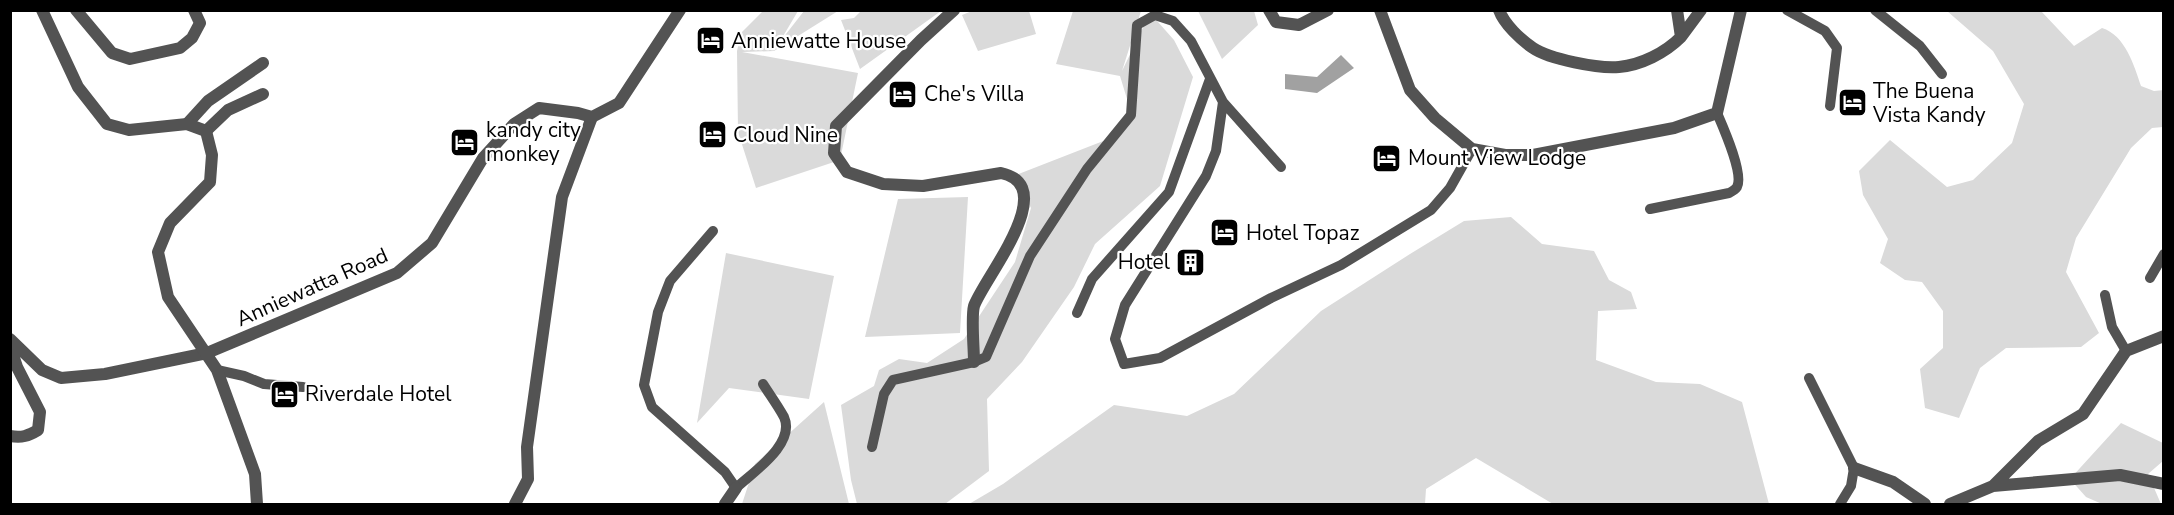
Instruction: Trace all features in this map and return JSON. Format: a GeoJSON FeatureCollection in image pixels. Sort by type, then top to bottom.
{"type":"FeatureCollection","features":[{"type":"Feature","properties":{"kind":"street"},"geometry":{"type":"LineString","coordinates":[[42,10],[78,87],[107,124],[129,130],[187,124],[206,131]]}},
{"type":"Feature","properties":{"kind":"street"},"geometry":{"type":"LineString","coordinates":[[76,10],[112,53],[129,59],[180,48],[192,38],[200,23],[194,10]]}},
{"type":"Feature","properties":{"kind":"street"},"geometry":{"type":"LineString","coordinates":[[515,504],[528,479],[527,447],[562,197],[592,117],[619,103],[680,10]]}},
{"type":"Feature","properties":{"kind":"street"},"geometry":{"type":"LineString","coordinates":[[954,10],[836,126],[834,153],[847,172],[883,184],[922,186],[1001,173],[1013,176],[1022,186],[1025,202],[1015,232],[974,307],[974,362]]}},
{"type":"Feature","properties":{"kind":"street"},"geometry":{"type":"LineString","coordinates":[[1269,10],[1276,22],[1299,25],[1328,10]]}},
{"type":"Feature","properties":{"kind":"street"},"geometry":{"type":"LineString","coordinates":[[1380,10],[1410,90],[1434,118],[1472,149],[1505,155],[1533,155],[1674,128],[1717,112],[1741,10]]}},
{"type":"Feature","properties":{"kind":"street"},"geometry":{"type":"LineString","coordinates":[[1499,10],[1502,18],[1534,49],[1574,63],[1618,67],[1647,59],[1671,47],[1701,10]]}},
{"type":"Feature","properties":{"kind":"street"},"geometry":{"type":"LineString","coordinates":[[1677,10],[1681,37]]}},
{"type":"Feature","properties":{"kind":"street"},"geometry":{"type":"LineString","coordinates":[[187,124],[208,101],[263,63]]}},
{"type":"Feature","properties":{"kind":"street"},"geometry":{"type":"LineString","coordinates":[[206,131],[228,110],[263,94]]}},
{"type":"Feature","properties":{"kind":"street","name":"Anniewatta Road"},"geometry":{"type":"LineString","coordinates":[[10,339],[42,370],[61,378],[105,374],[207,353],[397,273],[432,243],[483,158],[514,124],[539,108],[578,112],[592,117]]}},
{"type":"Feature","properties":{"kind":"street"},"geometry":{"type":"LineString","coordinates":[[206,131],[212,155],[210,182],[170,223],[158,252],[168,297],[218,370],[255,474],[257,504]]}},
{"type":"Feature","properties":{"kind":"street"},"geometry":{"type":"LineString","coordinates":[[1993,486],[2038,441],[2083,414],[2126,351],[2163,336]]}},
{"type":"Feature","properties":{"kind":"street"},"geometry":{"type":"LineString","coordinates":[[10,346],[17,367],[40,412],[40,419],[38,430],[29,436],[20,438],[10,436]]}},
{"type":"Feature","properties":{"kind":"street"},"geometry":{"type":"LineString","coordinates":[[1854,468],[1893,482],[1925,504]]}},
{"type":"Feature","properties":{"kind":"street"},"geometry":{"type":"LineString","coordinates":[[1950,504],[1993,486],[2120,475],[2163,484]]}},
{"type":"Feature","properties":{"kind":"street"},"geometry":{"type":"LineString","coordinates":[[725,504],[736,488]]}},
{"type":"Feature","properties":{"kind":"lane"},"geometry":{"type":"LineString","coordinates":[[1787,10],[1825,31],[1837,48],[1830,106]]}},
{"type":"Feature","properties":{"kind":"lane"},"geometry":{"type":"LineString","coordinates":[[1875,10],[1920,46],[1942,74]]}},
{"type":"Feature","properties":{"kind":"lane"},"geometry":{"type":"LineString","coordinates":[[872,447],[884,394],[893,380],[974,362],[986,357],[1030,256],[1087,169],[1131,115],[1137,25],[1155,15],[1173,21],[1191,41],[1224,102],[1281,167]]}},
{"type":"Feature","properties":{"kind":"lane"},"geometry":{"type":"LineString","coordinates":[[1077,313],[1092,279],[1169,192],[1210,79]]}},
{"type":"Feature","properties":{"kind":"lane"},"geometry":{"type":"LineString","coordinates":[[1224,102],[1216,151],[1206,176],[1125,305],[1115,339],[1124,364],[1160,358],[1271,298],[1341,265],[1431,210],[1450,188],[1472,149]]}},
{"type":"Feature","properties":{"kind":"lane"},"geometry":{"type":"LineString","coordinates":[[1650,209],[1729,193],[1736,189],[1738,178],[1732,148],[1717,112]]}},
{"type":"Feature","properties":{"kind":"lane"},"geometry":{"type":"LineString","coordinates":[[713,231],[670,281],[658,312],[644,385],[652,407],[725,472],[736,488],[774,454],[785,437],[785,419],[763,384]]}},
{"type":"Feature","properties":{"kind":"lane"},"geometry":{"type":"LineString","coordinates":[[2150,278],[2163,254]]}},
{"type":"Feature","properties":{"kind":"lane"},"geometry":{"type":"LineString","coordinates":[[2105,296],[2112,327],[2126,351]]}},
{"type":"Feature","properties":{"kind":"lane"},"geometry":{"type":"LineString","coordinates":[[218,370],[244,376],[264,384],[303,387]]}},
{"type":"Feature","properties":{"kind":"lane"},"geometry":{"type":"LineString","coordinates":[[1809,378],[1854,468],[1851,486],[1840,504]]}},
{"type":"Feature","properties":{"kind":"shaded area"},"geometry":{"type":"Polygon","coordinates":[[[862,10],[941,11],[860,69],[841,20],[854,18],[862,10]]]}},
{"type":"Feature","properties":{"kind":"shaded area"},"geometry":{"type":"Polygon","coordinates":[[[763,11],[798,11],[779,43],[804,11],[838,11],[774,51],[742,52],[858,73],[840,160],[756,188],[738,132],[737,51],[741,33],[763,11]]]}},
{"type":"Feature","properties":{"kind":"shaded area"},"geometry":{"type":"Polygon","coordinates":[[[972,11],[1029,11],[1036,34],[978,51],[962,15],[972,11]]]}},
{"type":"Feature","properties":{"kind":"shaded area"},"geometry":{"type":"Polygon","coordinates":[[[1073,11],[1141,11],[1122,71],[1150,13],[1174,40],[1193,77],[1160,186],[1095,244],[1074,287],[1022,362],[987,399],[989,471],[945,504],[857,504],[851,480],[841,405],[874,386],[879,370],[899,359],[927,363],[964,339],[1015,262],[1031,208],[1022,190],[1008,178],[1111,138],[1131,112],[1120,76],[1056,64],[1073,11]]]}},
{"type":"Feature","properties":{"kind":"shaded area"},"geometry":{"type":"Polygon","coordinates":[[[1198,11],[1254,11],[1258,25],[1222,59],[1198,11]]]}},
{"type":"Feature","properties":{"kind":"shaded area"},"geometry":{"type":"Polygon","coordinates":[[[1947,11],[2041,11],[2074,46],[2102,28],[2117,37],[2123,44],[2132,60],[2141,86],[2154,91],[2164,90],[2163,127],[2152,128],[2131,148],[2076,238],[2066,272],[2099,333],[2081,347],[2006,348],[1980,368],[1959,418],[1925,408],[1920,369],[1943,348],[1943,311],[1922,282],[1905,280],[1880,263],[1888,239],[1863,195],[1859,171],[1890,140],[1947,187],[1973,180],[2012,143],[2024,104],[1993,51],[1947,11]]]}},
{"type":"Feature","properties":{"kind":"shaded area"},"geometry":{"type":"Polygon","coordinates":[[[1341,55],[1354,68],[1317,93],[1285,89],[1285,74],[1317,77],[1341,55]]]}},
{"type":"Feature","properties":{"kind":"shaded area"},"geometry":{"type":"Polygon","coordinates":[[[968,197],[960,333],[865,337],[898,199],[968,197]]]}},
{"type":"Feature","properties":{"kind":"shaded area"},"geometry":{"type":"Polygon","coordinates":[[[1511,217],[1542,244],[1594,251],[1609,280],[1631,292],[1637,309],[1598,311],[1596,360],[1656,382],[1700,384],[1742,402],[1769,504],[1553,504],[1476,458],[1426,489],[1425,504],[969,504],[1003,484],[1114,405],[1187,416],[1234,394],[1321,311],[1410,254],[1464,221],[1511,217]]]}},
{"type":"Feature","properties":{"kind":"shaded area"},"geometry":{"type":"Polygon","coordinates":[[[726,253],[834,276],[809,399],[729,388],[697,423],[726,253]]]}},
{"type":"Feature","properties":{"kind":"shaded area"},"geometry":{"type":"Polygon","coordinates":[[[824,402],[849,504],[742,504],[755,464],[824,402]]]}},
{"type":"Feature","properties":{"kind":"shaded area"},"geometry":{"type":"Polygon","coordinates":[[[2121,423],[2163,443],[2163,461],[2148,474],[2161,504],[2102,504],[2086,497],[2070,479],[2121,423]]]}},
{"type":"Feature","properties":{"kind":"place","name":"Anniewatte House"},"geometry":{"type":"Point","coordinates":[710,41]}},
{"type":"Feature","properties":{"kind":"place","name":"Che's Villa"},"geometry":{"type":"Point","coordinates":[903,94]}},
{"type":"Feature","properties":{"kind":"place","name":"The Buena Vista Kandy"},"geometry":{"type":"Point","coordinates":[1852,103]}},
{"type":"Feature","properties":{"kind":"place","name":"Cloud Nine"},"geometry":{"type":"Point","coordinates":[712,135]}},
{"type":"Feature","properties":{"kind":"place","name":"kandy city monkey"},"geometry":{"type":"Point","coordinates":[465,142]}},
{"type":"Feature","properties":{"kind":"place","name":"Mount View Lodge"},"geometry":{"type":"Point","coordinates":[1387,158]}},
{"type":"Feature","properties":{"kind":"place","name":"Hotel Topaz"},"geometry":{"type":"Point","coordinates":[1225,233]}},
{"type":"Feature","properties":{"kind":"place","name":"Hotel"},"geometry":{"type":"Point","coordinates":[1191,262]}},
{"type":"Feature","properties":{"kind":"place","name":"Riverdale Hotel"},"geometry":{"type":"Point","coordinates":[284,394]}}]}
